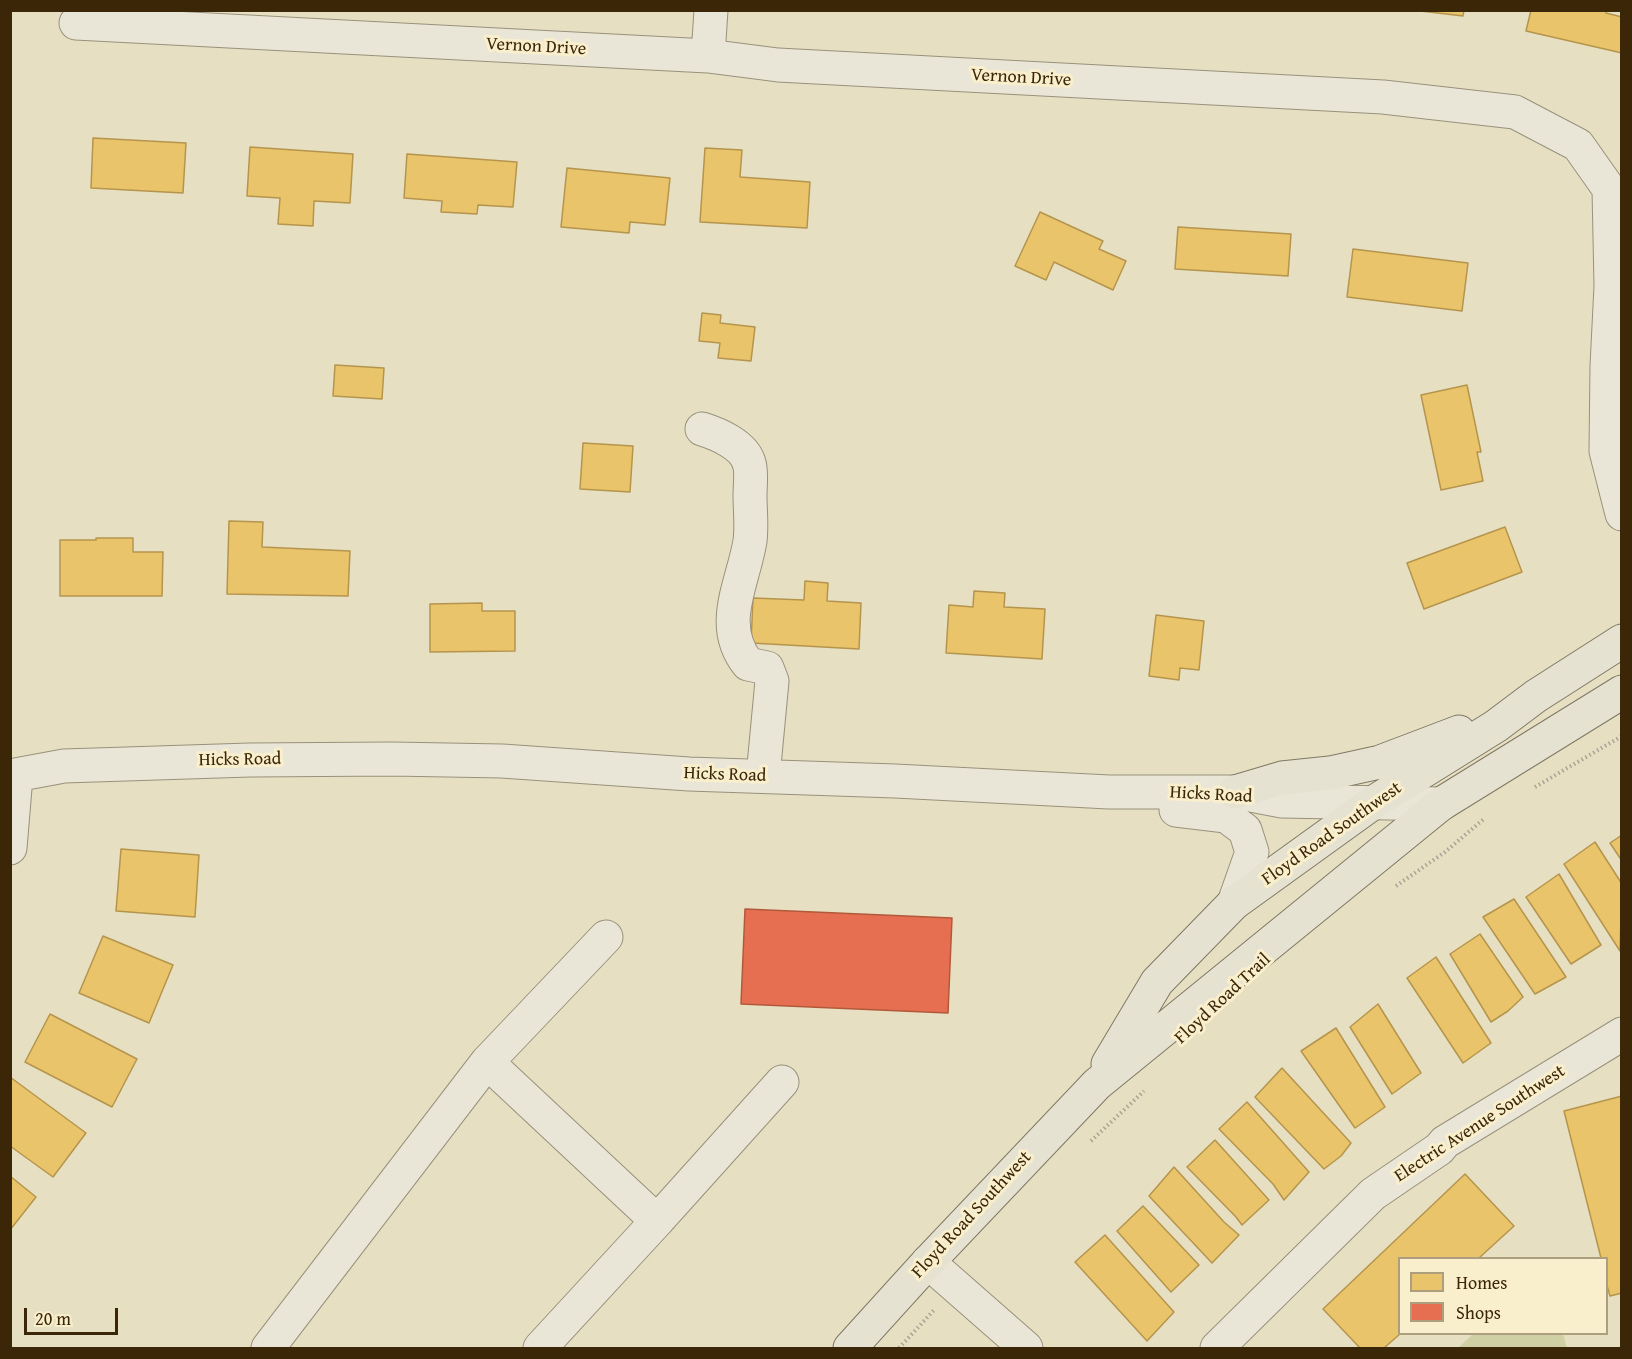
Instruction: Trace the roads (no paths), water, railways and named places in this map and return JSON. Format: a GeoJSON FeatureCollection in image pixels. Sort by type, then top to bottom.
{"type":"FeatureCollection","features":[{"type":"Feature","properties":{"kind":"main road","name":"Floyd Road Southwest"},"geometry":{"type":"LineString","coordinates":[[1097,1084],[1157,982],[1234,903],[1374,802],[1496,726],[1536,696],[1622,641]]}},
{"type":"Feature","properties":{"kind":"main road","name":"Floyd Road Southwest"},"geometry":{"type":"LineString","coordinates":[[850,1348],[1097,1084],[1441,804],[1622,692]]}},
{"type":"Feature","properties":{"kind":"main road"},"geometry":{"type":"LineString","coordinates":[[1235,792],[1282,778],[1330,773],[1380,762],[1449,737],[1536,696]]}},
{"type":"Feature","properties":{"kind":"street"},"geometry":{"type":"LineString","coordinates":[[708,56],[711,10]]}},
{"type":"Feature","properties":{"kind":"street","name":"Vernon Drive"},"geometry":{"type":"LineString","coordinates":[[76,23],[708,56],[778,65],[1383,97],[1515,112],[1578,145],[1609,189],[1611,286],[1606,451],[1622,514]]}},
{"type":"Feature","properties":{"kind":"street"},"geometry":{"type":"LineString","coordinates":[[702,429],[719,434],[737,446],[749,462],[750,540],[736,594],[732,629],[738,652],[748,664],[766,668],[772,681],[763,776]]}},
{"type":"Feature","properties":{"kind":"street","name":"Hicks Road"},"geometry":{"type":"LineString","coordinates":[[13,776],[64,766],[250,760],[502,761],[688,774],[1109,792],[1235,792],[1282,801],[1441,804]]}},
{"type":"Feature","properties":{"kind":"street"},"geometry":{"type":"LineString","coordinates":[[10,848],[13,776]]}},
{"type":"Feature","properties":{"kind":"street"},"geometry":{"type":"LineString","coordinates":[[1109,792],[1144,806],[1226,816],[1245,830],[1252,852],[1234,903]]}},
{"type":"Feature","properties":{"kind":"street"},"geometry":{"type":"LineString","coordinates":[[268,1348],[487,1062],[606,937]]}},
{"type":"Feature","properties":{"kind":"street","name":"Electric Avenue Southwest"},"geometry":{"type":"LineString","coordinates":[[1216,1348],[1347,1220],[1392,1180],[1439,1149],[1445,1142],[1622,1035]]}},
{"type":"Feature","properties":{"kind":"street"},"geometry":{"type":"LineString","coordinates":[[487,1062],[657,1221]]}},
{"type":"Feature","properties":{"kind":"street"},"geometry":{"type":"LineString","coordinates":[[540,1348],[782,1082]]}},
{"type":"Feature","properties":{"kind":"street"},"geometry":{"type":"LineString","coordinates":[[928,1262],[1026,1348]]}}]}
